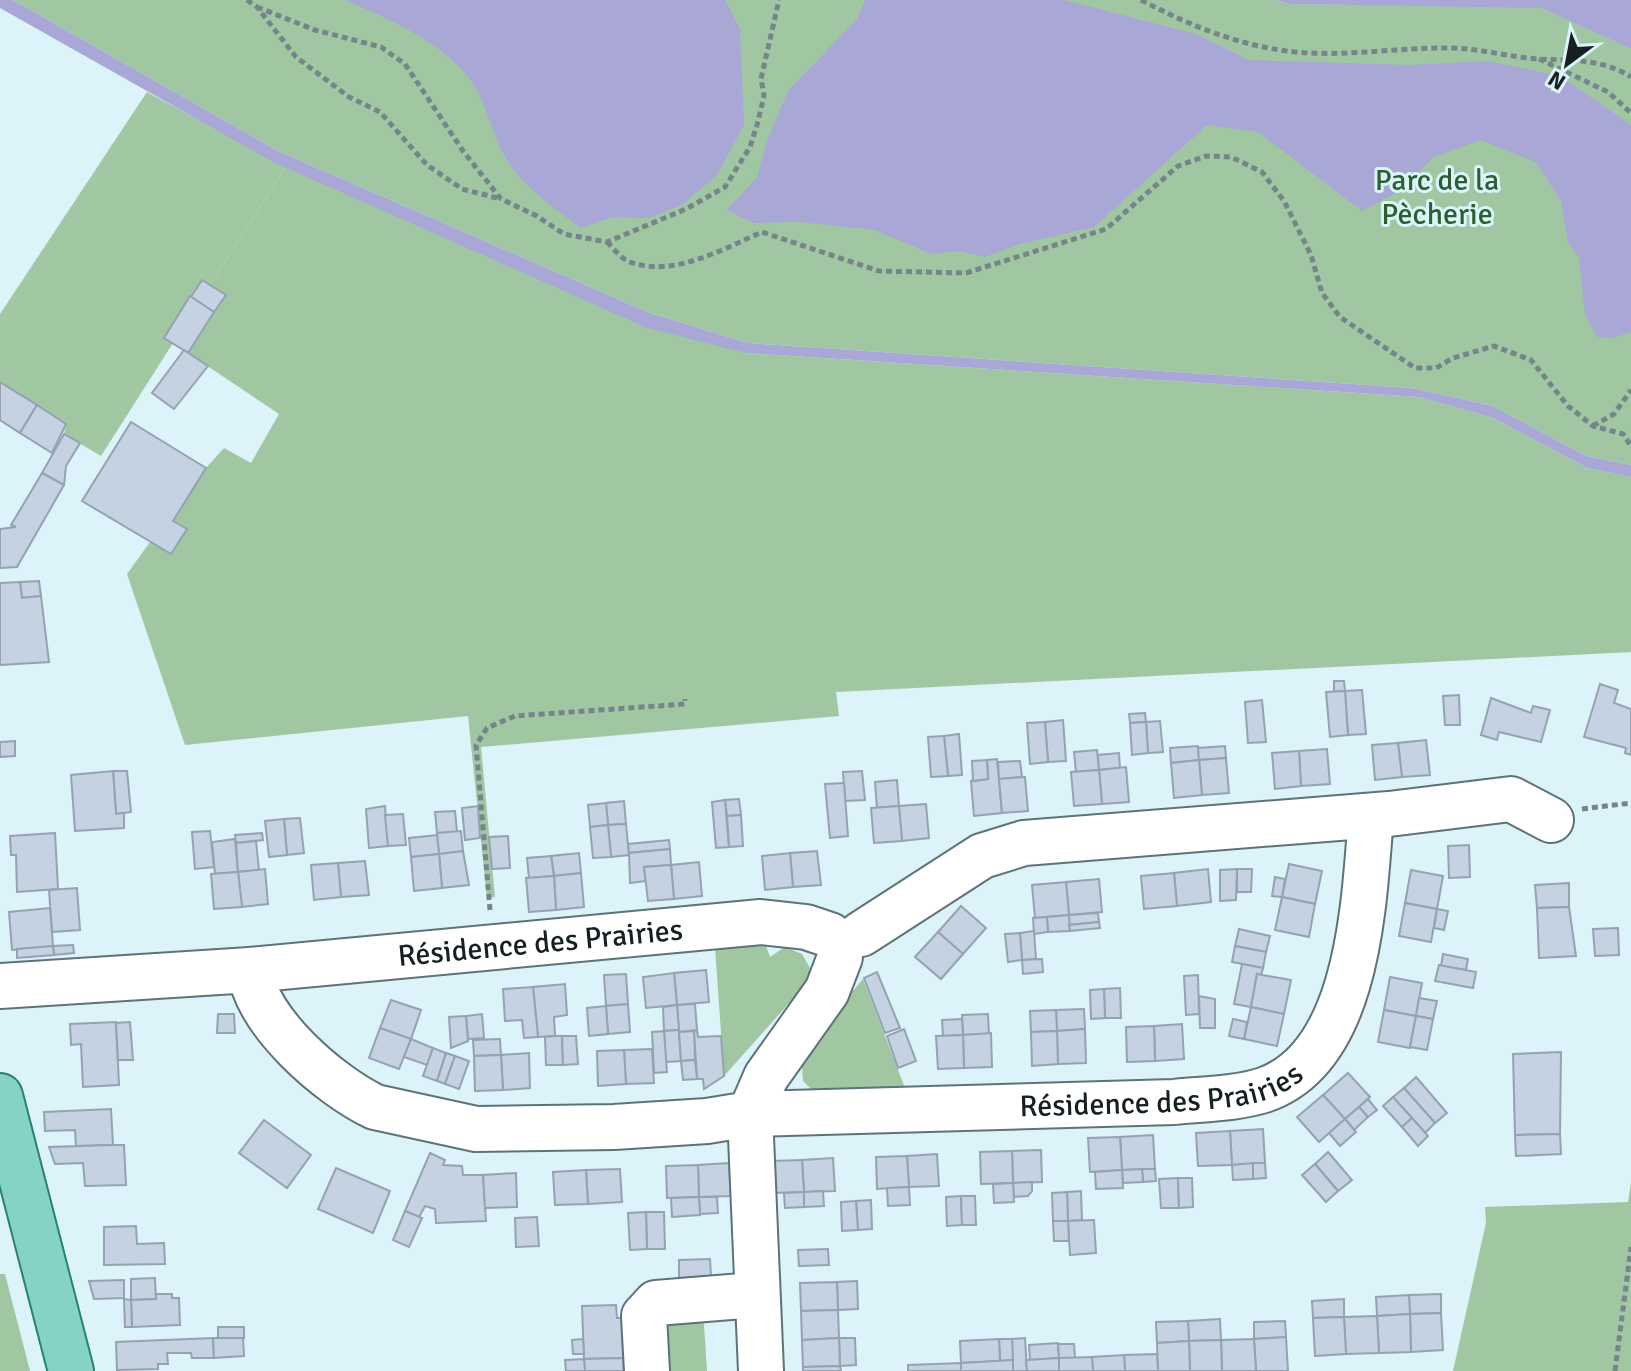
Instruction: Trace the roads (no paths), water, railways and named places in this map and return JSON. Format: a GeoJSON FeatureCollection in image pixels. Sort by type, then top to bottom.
{"type":"FeatureCollection","features":[{"type":"Feature","properties":{"kind":"main road"},"geometry":{"type":"LineString","coordinates":[[0,1096],[71,1371]]}},
{"type":"Feature","properties":{"kind":"street"},"geometry":{"type":"LineString","coordinates":[[761,1371],[755,1295],[750,1114],[766,1077],[827,991],[844,942],[982,856],[1024,843],[1371,816],[1511,799],[1551,820]]}},
{"type":"Feature","properties":{"kind":"street","name":"Résidence des Prairies"},"geometry":{"type":"LineString","coordinates":[[250,970],[258,1000],[292,1043],[328,1075],[375,1107],[476,1129],[614,1127],[707,1121],[750,1114],[1174,1102],[1232,1096],[1264,1090],[1289,1078],[1322,1045],[1342,1005],[1361,905],[1371,816]]}},
{"type":"Feature","properties":{"kind":"street","name":"Résidence des Prairies"},"geometry":{"type":"LineString","coordinates":[[0,986],[250,970],[761,922],[806,927],[844,942]]}},
{"type":"Feature","properties":{"kind":"street"},"geometry":{"type":"LineString","coordinates":[[647,1371],[644,1316],[656,1303],[755,1295]]}},
{"type":"Feature","properties":{"kind":"water"},"geometry":{"type":"Polygon","coordinates":[[[0,0],[13,0],[278,151],[650,313],[748,343],[1412,388],[1493,406],[1586,456],[1631,465],[1631,477],[1587,468],[1493,418],[1419,397],[746,353],[647,328],[273,162],[0,8],[0,0]]]}},
{"type":"Feature","properties":{"kind":"water"},"geometry":{"type":"Polygon","coordinates":[[[345,0],[725,0],[740,29],[744,125],[717,175],[682,205],[649,218],[612,217],[581,228],[540,196],[512,168],[476,89],[451,59],[418,35],[345,0]]]}},
{"type":"Feature","properties":{"kind":"water"},"geometry":{"type":"Polygon","coordinates":[[[865,0],[1064,0],[1196,34],[1249,60],[1409,65],[1487,61],[1560,76],[1631,125],[1631,332],[1613,338],[1597,337],[1585,314],[1579,258],[1568,242],[1561,201],[1536,162],[1481,140],[1434,157],[1398,192],[1362,211],[1258,132],[1207,125],[1094,227],[1020,244],[985,257],[958,251],[931,254],[875,230],[799,222],[753,223],[727,210],[757,177],[768,138],[788,91],[857,19],[865,0]]]}},
{"type":"Feature","properties":{"kind":"water"},"geometry":{"type":"Polygon","coordinates":[[[1275,0],[1631,0],[1631,49],[1542,8],[1289,4],[1275,0]]]}},
{"type":"Feature","properties":{"kind":"park label","name":"Parc de la Pècherie"},"geometry":{"type":"Point","coordinates":[1437,197]}}]}
